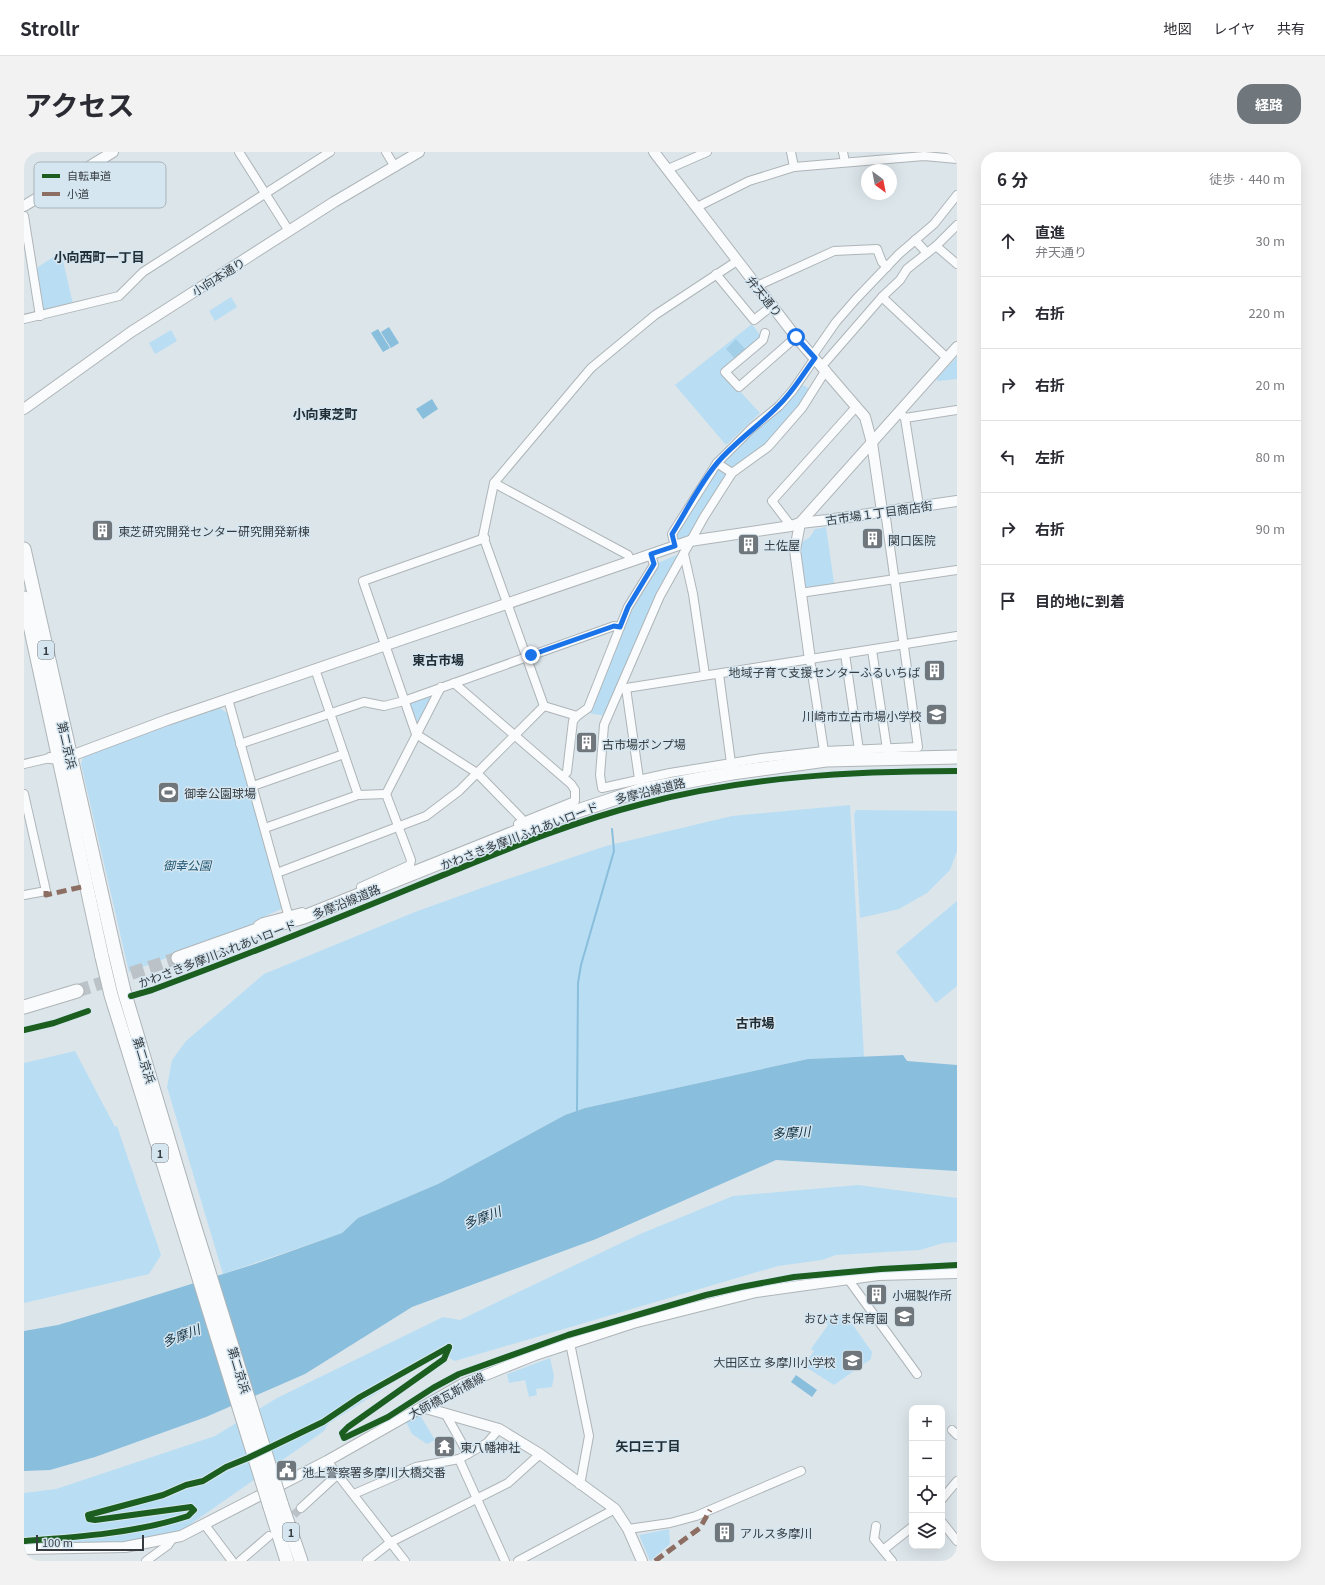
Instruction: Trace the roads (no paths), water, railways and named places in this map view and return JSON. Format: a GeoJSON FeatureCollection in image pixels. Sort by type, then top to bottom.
{"type":"FeatureCollection","features":[{"type":"Feature","properties":{"kind":"main road","name":"第二京浜"},"geometry":{"type":"LineString","coordinates":[[24,549],[62,755],[102,957],[111,995],[275,1505],[301,1561]]}},
{"type":"Feature","properties":{"kind":"main road","name":"第二京浜"},"geometry":{"type":"LineString","coordinates":[[24,598],[62,755],[124,991],[190,1211],[275,1505],[287,1561]]}},
{"type":"Feature","properties":{"kind":"main road","name":"多摩沿線道路"},"geometry":{"type":"LineString","coordinates":[[178,958],[257,930],[304,917],[526,828],[641,790],[732,773],[826,760],[957,757]]}},
{"type":"Feature","properties":{"kind":"main road"},"geometry":{"type":"LineString","coordinates":[[24,1007],[77,991]]}},
{"type":"Feature","properties":{"kind":"street"},"geometry":{"type":"LineString","coordinates":[[97,162],[113,152]]}},
{"type":"Feature","properties":{"kind":"street"},"geometry":{"type":"LineString","coordinates":[[239,152],[289,231]]}},
{"type":"Feature","properties":{"kind":"street"},"geometry":{"type":"LineString","coordinates":[[24,319],[119,296],[143,272],[330,152]]}},
{"type":"Feature","properties":{"kind":"street"},"geometry":{"type":"LineString","coordinates":[[386,152],[395,167]]}},
{"type":"Feature","properties":{"kind":"street","name":"小向本通り"},"geometry":{"type":"LineString","coordinates":[[24,409],[131,332],[289,231],[419,152]]}},
{"type":"Feature","properties":{"kind":"street","name":"弁天通り"},"geometry":{"type":"LineString","coordinates":[[654,152],[756,286],[773,305],[796,337],[814,356],[865,417],[872,443],[884,511]]}},
{"type":"Feature","properties":{"kind":"street"},"geometry":{"type":"LineString","coordinates":[[668,169],[707,152]]}},
{"type":"Feature","properties":{"kind":"street"},"geometry":{"type":"LineString","coordinates":[[791,152],[794,167]]}},
{"type":"Feature","properties":{"kind":"street"},"geometry":{"type":"LineString","coordinates":[[844,152],[845,162]]}},
{"type":"Feature","properties":{"kind":"street"},"geometry":{"type":"LineString","coordinates":[[697,207],[749,181],[794,167],[921,154],[957,159]]}},
{"type":"Feature","properties":{"kind":"street"},"geometry":{"type":"LineString","coordinates":[[675,546],[672,534],[717,463],[752,428],[779,406],[793,390],[836,322],[886,267],[934,224],[957,195]]}},
{"type":"Feature","properties":{"kind":"street"},"geometry":{"type":"LineString","coordinates":[[24,206],[34,200]]}},
{"type":"Feature","properties":{"kind":"street"},"geometry":{"type":"LineString","coordinates":[[24,216],[40,316]]}},
{"type":"Feature","properties":{"kind":"street"},"geometry":{"type":"LineString","coordinates":[[884,511],[918,747],[824,752],[731,763],[638,779],[605,789],[602,788],[600,784],[604,725],[623,689],[641,636],[660,596],[690,541],[732,473],[768,447],[802,408],[824,368],[882,297],[900,280],[907,269],[936,246],[957,225]]}},
{"type":"Feature","properties":{"kind":"street"},"geometry":{"type":"LineString","coordinates":[[915,240],[927,253]]}},
{"type":"Feature","properties":{"kind":"street"},"geometry":{"type":"LineString","coordinates":[[936,246],[957,264]]}},
{"type":"Feature","properties":{"kind":"street"},"geometry":{"type":"LineString","coordinates":[[756,286],[834,251],[860,248],[877,249],[882,262],[886,267]]}},
{"type":"Feature","properties":{"kind":"street"},"geometry":{"type":"LineString","coordinates":[[544,706],[483,536],[494,483],[591,368],[655,315],[737,260]]}},
{"type":"Feature","properties":{"kind":"street"},"geometry":{"type":"LineString","coordinates":[[716,274],[754,320],[773,305]]}},
{"type":"Feature","properties":{"kind":"street"},"geometry":{"type":"LineString","coordinates":[[882,297],[947,358]]}},
{"type":"Feature","properties":{"kind":"street"},"geometry":{"type":"LineString","coordinates":[[765,333],[763,340],[725,372],[739,387],[796,337]]}},
{"type":"Feature","properties":{"kind":"street"},"geometry":{"type":"LineString","coordinates":[[824,752],[800,593],[795,550],[796,524],[872,443],[902,415],[957,347]]}},
{"type":"Feature","properties":{"kind":"street"},"geometry":{"type":"LineString","coordinates":[[796,524],[772,501],[856,407]]}},
{"type":"Feature","properties":{"kind":"street"},"geometry":{"type":"LineString","coordinates":[[902,415],[957,410]]}},
{"type":"Feature","properties":{"kind":"street"},"geometry":{"type":"LineString","coordinates":[[902,415],[919,506]]}},
{"type":"Feature","properties":{"kind":"street"},"geometry":{"type":"LineString","coordinates":[[717,463],[732,473]]}},
{"type":"Feature","properties":{"kind":"street"},"geometry":{"type":"LineString","coordinates":[[494,483],[628,555],[631,561]]}},
{"type":"Feature","properties":{"kind":"street","name":"古市場１丁目商店街"},"geometry":{"type":"LineString","coordinates":[[62,755],[690,541],[957,501]]}},
{"type":"Feature","properties":{"kind":"street"},"geometry":{"type":"LineString","coordinates":[[484,538],[363,581],[416,734],[477,773],[521,818],[523,822]]}},
{"type":"Feature","properties":{"kind":"street"},"geometry":{"type":"LineString","coordinates":[[563,776],[567,772],[573,721],[588,708],[628,607],[654,564],[651,554]]}},
{"type":"Feature","properties":{"kind":"street"},"geometry":{"type":"LineString","coordinates":[[684,554],[687,562],[705,675]]}},
{"type":"Feature","properties":{"kind":"street"},"geometry":{"type":"LineString","coordinates":[[800,593],[957,570]]}},
{"type":"Feature","properties":{"kind":"street"},"geometry":{"type":"LineString","coordinates":[[240,744],[364,702],[384,706],[404,701],[614,626],[620,627]]}},
{"type":"Feature","properties":{"kind":"street"},"geometry":{"type":"LineString","coordinates":[[623,689],[957,636]]}},
{"type":"Feature","properties":{"kind":"street"},"geometry":{"type":"LineString","coordinates":[[872,650],[887,749]]}},
{"type":"Feature","properties":{"kind":"street"},"geometry":{"type":"LineString","coordinates":[[844,654],[858,750]]}},
{"type":"Feature","properties":{"kind":"street"},"geometry":{"type":"LineString","coordinates":[[315,669],[358,795]]}},
{"type":"Feature","properties":{"kind":"street"},"geometry":{"type":"LineString","coordinates":[[718,674],[731,763]]}},
{"type":"Feature","properties":{"kind":"street"},"geometry":{"type":"LineString","coordinates":[[454,683],[563,776],[575,790],[575,801],[462,847]]}},
{"type":"Feature","properties":{"kind":"street"},"geometry":{"type":"LineString","coordinates":[[257,930],[258,925],[263,922],[288,914],[301,912],[407,868],[410,865],[411,860],[386,794],[441,687]]}},
{"type":"Feature","properties":{"kind":"street"},"geometry":{"type":"LineString","coordinates":[[623,689],[638,779]]}},
{"type":"Feature","properties":{"kind":"street"},"geometry":{"type":"LineString","coordinates":[[228,699],[288,914]]}},
{"type":"Feature","properties":{"kind":"street"},"geometry":{"type":"LineString","coordinates":[[544,706],[577,716]]}},
{"type":"Feature","properties":{"kind":"street"},"geometry":{"type":"LineString","coordinates":[[277,873],[426,816],[459,791],[544,706]]}},
{"type":"Feature","properties":{"kind":"street"},"geometry":{"type":"LineString","coordinates":[[253,786],[344,754]]}},
{"type":"Feature","properties":{"kind":"street"},"geometry":{"type":"LineString","coordinates":[[24,764],[62,755]]}},
{"type":"Feature","properties":{"kind":"street"},"geometry":{"type":"LineString","coordinates":[[24,794],[46,891],[24,895]]}},
{"type":"Feature","properties":{"kind":"street"},"geometry":{"type":"LineString","coordinates":[[265,828],[358,795],[386,794]]}},
{"type":"Feature","properties":{"kind":"street","name":"大師橋瓦斯橋線"},"geometry":{"type":"LineString","coordinates":[[24,1550],[125,1547],[172,1539],[205,1525],[328,1460],[478,1376],[570,1343],[633,1323],[746,1294],[878,1275],[957,1273]]}},
{"type":"Feature","properties":{"kind":"street"},"geometry":{"type":"LineString","coordinates":[[848,1279],[917,1374]]}},
{"type":"Feature","properties":{"kind":"street"},"geometry":{"type":"LineString","coordinates":[[570,1343],[589,1436],[580,1485]]}},
{"type":"Feature","properties":{"kind":"street"},"geometry":{"type":"LineString","coordinates":[[422,1406],[499,1428],[540,1454],[615,1510],[628,1529],[642,1561]]}},
{"type":"Feature","properties":{"kind":"street"},"geometry":{"type":"LineString","coordinates":[[445,1413],[468,1454]]}},
{"type":"Feature","properties":{"kind":"street"},"geometry":{"type":"LineString","coordinates":[[354,1494],[416,1467],[459,1459],[487,1443],[499,1428]]}},
{"type":"Feature","properties":{"kind":"street"},"geometry":{"type":"LineString","coordinates":[[367,1561],[391,1542],[508,1483],[540,1454]]}},
{"type":"Feature","properties":{"kind":"street"},"geometry":{"type":"LineString","coordinates":[[459,1459],[505,1561]]}},
{"type":"Feature","properties":{"kind":"street"},"geometry":{"type":"LineString","coordinates":[[328,1460],[405,1561]]}},
{"type":"Feature","properties":{"kind":"street"},"geometry":{"type":"LineString","coordinates":[[628,1529],[670,1523],[696,1516],[802,1471]]}},
{"type":"Feature","properties":{"kind":"street"},"geometry":{"type":"LineString","coordinates":[[301,1508],[338,1474]]}},
{"type":"Feature","properties":{"kind":"street"},"geometry":{"type":"LineString","coordinates":[[945,1495],[957,1480]]}},
{"type":"Feature","properties":{"kind":"street"},"geometry":{"type":"LineString","coordinates":[[518,1561],[615,1510]]}},
{"type":"Feature","properties":{"kind":"street"},"geometry":{"type":"LineString","coordinates":[[205,1525],[232,1561]]}},
{"type":"Feature","properties":{"kind":"street"},"geometry":{"type":"LineString","coordinates":[[876,1526],[874,1539],[892,1561]]}},
{"type":"Feature","properties":{"kind":"street"},"geometry":{"type":"LineString","coordinates":[[945,1526],[957,1541]]}},
{"type":"Feature","properties":{"kind":"street"},"geometry":{"type":"LineString","coordinates":[[883,1550],[909,1529]]}},
{"type":"Feature","properties":{"kind":"street"},"geometry":{"type":"LineString","coordinates":[[240,1561],[269,1536]]}},
{"type":"Feature","properties":{"kind":"street"},"geometry":{"type":"LineString","coordinates":[[146,1561],[168,1545],[172,1539]]}},
{"type":"Feature","properties":{"kind":"water"},"geometry":{"type":"Polygon","coordinates":[[[389,327],[399,343],[391,348],[381,332],[389,327]]]}},
{"type":"Feature","properties":{"kind":"water"},"geometry":{"type":"Polygon","coordinates":[[[378,329],[390,348],[383,352],[371,333],[378,329]]]}},
{"type":"Feature","properties":{"kind":"water"},"geometry":{"type":"Polygon","coordinates":[[[432,399],[438,409],[423,419],[416,409],[432,399]]]}},
{"type":"Feature","properties":{"kind":"water","name":"多摩川"},"geometry":{"type":"Polygon","coordinates":[[[903,1055],[907,1061],[957,1065],[957,1171],[776,1160],[596,1239],[412,1307],[305,1374],[206,1417],[95,1457],[50,1470],[24,1471],[24,1331],[58,1325],[118,1307],[255,1264],[342,1233],[358,1218],[438,1184],[565,1115],[585,1108],[808,1059],[903,1055]]]}},
{"type":"Feature","properties":{"kind":"water"},"geometry":{"type":"Polygon","coordinates":[[[796,1375],[817,1390],[812,1397],[791,1382],[796,1375]]]}},
{"type":"Feature","properties":{"kind":"waterway"},"geometry":{"type":"LineString","coordinates":[[577,1110],[578,983],[581,965],[614,851],[612,829]]}},
{"type":"Feature","properties":{"kind":"tunnel"},"geometry":{"type":"LineString","coordinates":[[77,991],[178,958]]}},
{"type":"Feature","properties":{"kind":"tunnel"},"geometry":{"type":"LineString","coordinates":[[285,1523],[301,1508]]}},
{"type":"Feature","properties":{"kind":"place","name":"東芝研究開発センター研究開発新棟"},"geometry":{"type":"Point","coordinates":[103,530]}},
{"type":"Feature","properties":{"kind":"place","name":"関口医院"},"geometry":{"type":"Point","coordinates":[873,539]}},
{"type":"Feature","properties":{"kind":"place","name":"土佐屋"},"geometry":{"type":"Point","coordinates":[748,544]}},
{"type":"Feature","properties":{"kind":"place","name":"地域子育て支援センターふるいちば"},"geometry":{"type":"Point","coordinates":[935,671]}},
{"type":"Feature","properties":{"kind":"place","name":"川崎市立古市場小学校"},"geometry":{"type":"Point","coordinates":[937,715]}},
{"type":"Feature","properties":{"kind":"place","name":"古市場ポンプ場"},"geometry":{"type":"Point","coordinates":[586,743]}},
{"type":"Feature","properties":{"kind":"place","name":"御幸公園球場"},"geometry":{"type":"Point","coordinates":[168,792]}},
{"type":"Feature","properties":{"kind":"place","name":"小堀製作所"},"geometry":{"type":"Point","coordinates":[876,1294]}},
{"type":"Feature","properties":{"kind":"place","name":"おひさま保育園"},"geometry":{"type":"Point","coordinates":[904,1317]}},
{"type":"Feature","properties":{"kind":"place","name":"大田区立 多摩川小学校"},"geometry":{"type":"Point","coordinates":[852,1361]}},
{"type":"Feature","properties":{"kind":"place","name":"東八幡神社"},"geometry":{"type":"Point","coordinates":[445,1446]}},
{"type":"Feature","properties":{"kind":"place","name":"池上警察署多摩川大橋交番"},"geometry":{"type":"Point","coordinates":[286,1471]}},
{"type":"Feature","properties":{"kind":"place","name":"アルス多摩川"},"geometry":{"type":"Point","coordinates":[725,1532]}},
{"type":"Feature","properties":{"kind":"district","name":"小向西町一丁目"},"geometry":{"type":"Point","coordinates":[99,256]}},
{"type":"Feature","properties":{"kind":"district","name":"小向東芝町"},"geometry":{"type":"Point","coordinates":[325,413]}},
{"type":"Feature","properties":{"kind":"district","name":"東古市場"},"geometry":{"type":"Point","coordinates":[438,659]}},
{"type":"Feature","properties":{"kind":"district","name":"古市場"},"geometry":{"type":"Point","coordinates":[755,1022]}},
{"type":"Feature","properties":{"kind":"district","name":"矢口三丁目"},"geometry":{"type":"Point","coordinates":[648,1445]}},
{"type":"Feature","properties":{"kind":"park label","name":"御幸公園"},"geometry":{"type":"Point","coordinates":[187,864]}}]}
